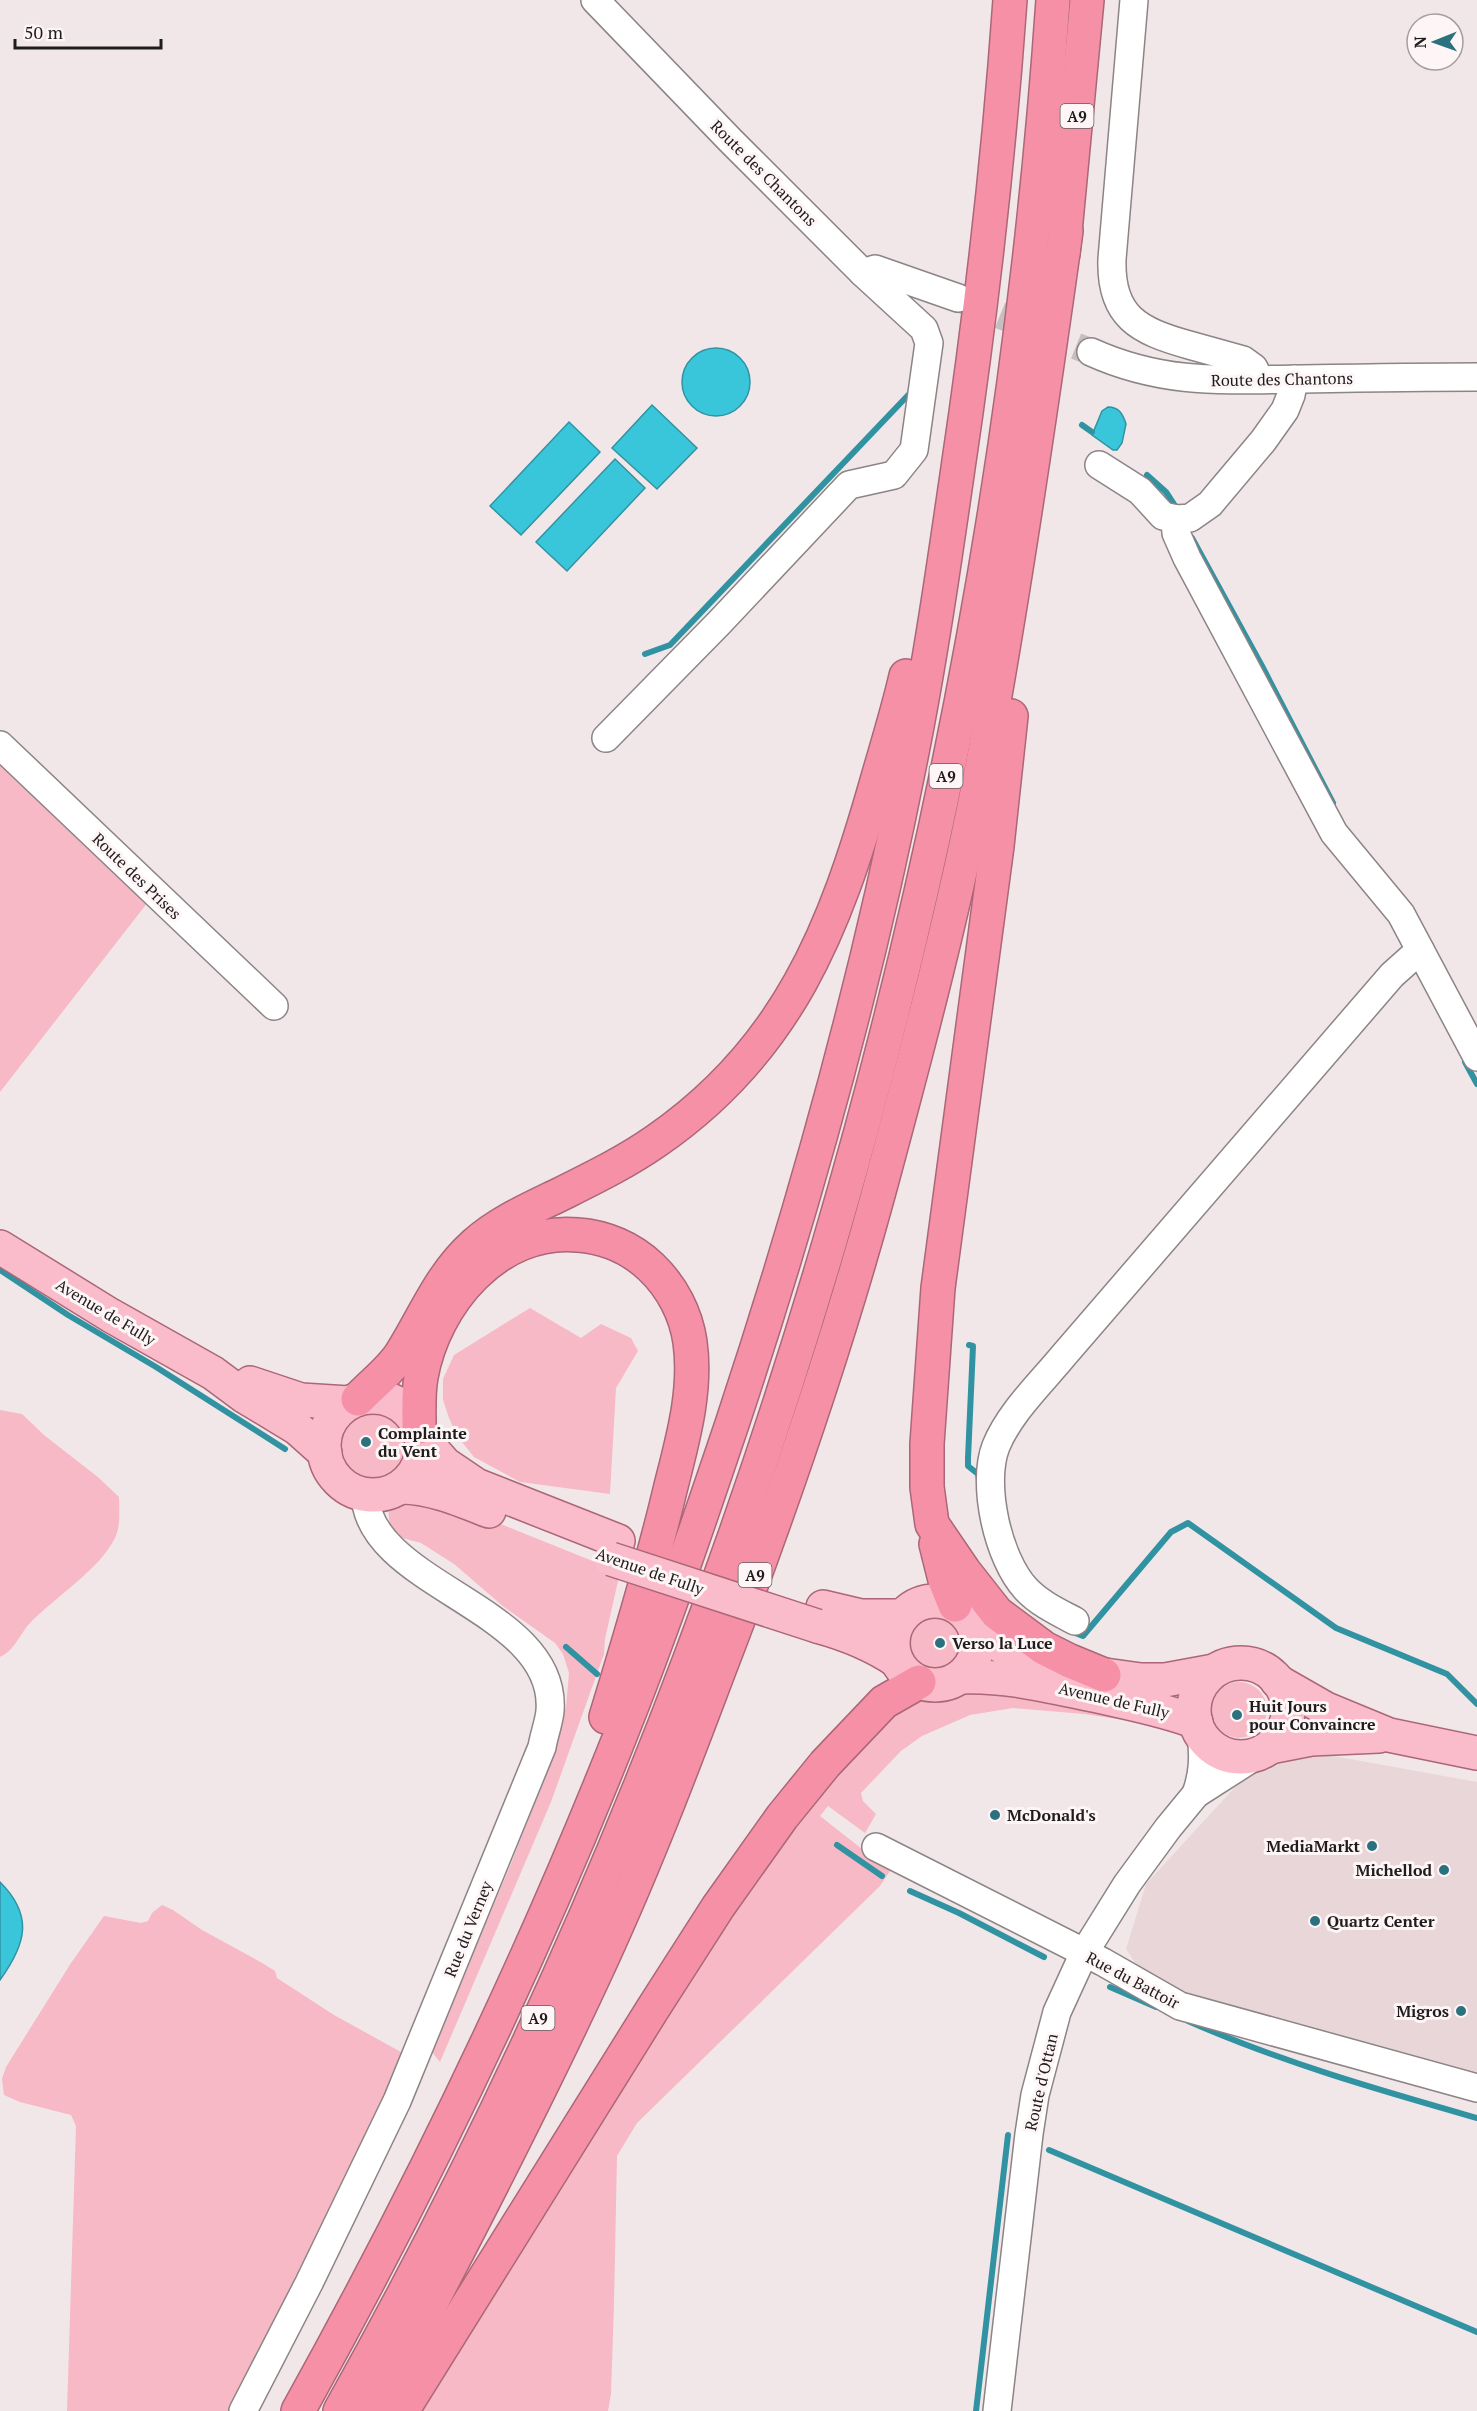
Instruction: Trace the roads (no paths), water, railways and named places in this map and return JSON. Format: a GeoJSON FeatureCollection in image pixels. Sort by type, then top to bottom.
{"type":"FeatureCollection","features":[{"type":"Feature","properties":{"kind":"highway"},"geometry":{"type":"LineString","coordinates":[[298,2411],[404,2214],[493,2032],[541,1925],[616,1745],[666,1614],[760,1341],[801,1204],[876,920],[907,777],[933,638],[970,385],[991,218],[1010,0]]}},
{"type":"Feature","properties":{"kind":"highway","name":"A9"},"geometry":{"type":"LineString","coordinates":[[340,2411],[485,2133],[554,1985],[632,1804],[692,1651],[735,1531],[800,1337],[841,1202],[920,893],[943,790],[981,593],[1003,454],[1028,265],[1053,0]]}},
{"type":"Feature","properties":{"kind":"highway","name":"A9"},"geometry":{"type":"LineString","coordinates":[[374,2411],[474,2220],[609,1942],[670,1800],[792,1468],[876,1201],[923,1023],[985,750],[1022,530],[1066,231],[1087,0]]}},
{"type":"Feature","properties":{"kind":"highway"},"geometry":{"type":"LineString","coordinates":[[965,1616],[938,1558],[927,1487],[927,1444],[938,1288],[997,846],[1066,231]]}},
{"type":"Feature","properties":{"kind":"highway"},"geometry":{"type":"LineString","coordinates":[[353,1401],[401,1355],[449,1272],[476,1244],[512,1218],[611,1169],[676,1126],[735,1072],[788,1004],[811,964],[832,920],[869,808],[902,694],[925,599],[960,445],[970,385]]}},
{"type":"Feature","properties":{"kind":"highway"},"geometry":{"type":"LineString","coordinates":[[421,1433],[421,1377],[442,1319],[460,1292],[479,1270],[493,1257],[510,1247],[531,1239],[552,1235],[574,1234],[606,1240],[645,1262],[667,1286],[679,1306],[690,1340],[691,1387],[687,1421],[664,1515],[605,1718],[493,2032]]}},
{"type":"Feature","properties":{"kind":"highway"},"geometry":{"type":"LineString","coordinates":[[932,1524],[964,1571],[997,1612],[1044,1648],[1104,1675]]}},
{"type":"Feature","properties":{"kind":"highway"},"geometry":{"type":"LineString","coordinates":[[402,2411],[718,1907],[782,1817],[825,1764],[884,1702],[908,1671]]}},
{"type":"Feature","properties":{"kind":"main road","name":"Avenue de Fully"},"geometry":{"type":"LineString","coordinates":[[0,1247],[110,1316],[213,1374],[297,1428],[325,1453]]}},
{"type":"Feature","properties":{"kind":"main road","name":"Avenue de Fully"},"geometry":{"type":"LineString","coordinates":[[213,1374],[301,1400],[353,1401]]}},
{"type":"Feature","properties":{"kind":"main road"},"geometry":{"type":"LineString","coordinates":[[380,1396],[394,1401],[406,1409],[421,1433],[418,1466],[408,1481],[384,1494],[365,1494],[349,1488],[335,1477],[325,1453],[325,1438],[329,1424],[337,1412],[353,1401],[380,1396]]}},
{"type":"Feature","properties":{"kind":"main road","name":"Avenue de Fully"},"geometry":{"type":"LineString","coordinates":[[421,1433],[445,1464],[476,1485],[614,1550]]}},
{"type":"Feature","properties":{"kind":"main road","name":"Avenue de Fully"},"geometry":{"type":"LineString","coordinates":[[401,1486],[459,1499],[820,1616],[850,1635],[881,1650],[908,1671]]}},
{"type":"Feature","properties":{"kind":"main road"},"geometry":{"type":"LineString","coordinates":[[943,1601],[965,1616],[978,1639],[976,1655],[971,1665],[960,1677],[949,1683],[937,1685],[908,1671],[893,1646],[894,1635],[902,1616],[912,1607],[924,1602],[943,1601]]}},
{"type":"Feature","properties":{"kind":"main road","name":"Avenue de Fully"},"geometry":{"type":"LineString","coordinates":[[820,1616],[902,1616]]}},
{"type":"Feature","properties":{"kind":"main road","name":"Avenue de Fully"},"geometry":{"type":"LineString","coordinates":[[965,1616],[1011,1653],[1048,1667],[1141,1680],[1165,1680],[1215,1671]]}},
{"type":"Feature","properties":{"kind":"main road"},"geometry":{"type":"LineString","coordinates":[[1389,1735],[1311,1739],[1245,1757],[1228,1755],[1213,1748],[1198,1729],[1195,1703],[1201,1685],[1215,1671],[1229,1665],[1250,1664],[1265,1670],[1277,1681],[1326,1709],[1389,1735],[1477,1753]]}},
{"type":"Feature","properties":{"kind":"main road","name":"Avenue de Fully"},"geometry":{"type":"LineString","coordinates":[[960,1677],[979,1676],[1044,1684],[1138,1705],[1198,1729]]}},
{"type":"Feature","properties":{"kind":"main road"},"geometry":{"type":"LineString","coordinates":[[1265,1750],[1280,1736],[1287,1715],[1284,1693],[1277,1681]]}},
{"type":"Feature","properties":{"kind":"street","name":"Route des Chantons"},"geometry":{"type":"LineString","coordinates":[[595,0],[730,140],[863,273],[924,329],[929,343],[914,450],[894,475],[849,485],[606,738]]}},
{"type":"Feature","properties":{"kind":"street"},"geometry":{"type":"LineString","coordinates":[[1134,0],[1112,259],[1115,296],[1124,313],[1140,327],[1163,337],[1243,360],[1254,368],[1258,379]]}},
{"type":"Feature","properties":{"kind":"street"},"geometry":{"type":"LineString","coordinates":[[863,273],[875,269],[958,298]]}},
{"type":"Feature","properties":{"kind":"street","name":"Route des Chantons"},"geometry":{"type":"LineString","coordinates":[[1091,352],[1128,367],[1182,378],[1221,381],[1477,377]]}},
{"type":"Feature","properties":{"kind":"street"},"geometry":{"type":"LineString","coordinates":[[1099,465],[1140,491],[1163,516],[1185,519],[1196,515],[1228,485],[1285,410],[1294,379]]}},
{"type":"Feature","properties":{"kind":"street"},"geometry":{"type":"LineString","coordinates":[[1174,519],[1179,542],[1187,558],[1334,833],[1392,902],[1477,1057]]}},
{"type":"Feature","properties":{"kind":"street","name":"Route des Prises"},"geometry":{"type":"LineString","coordinates":[[0,745],[274,1006]]}},
{"type":"Feature","properties":{"kind":"street"},"geometry":{"type":"LineString","coordinates":[[1075,1621],[1034,1597],[1024,1587],[1006,1556],[998,1530],[989,1483],[992,1460],[1001,1436],[1019,1409],[1058,1362],[1377,992],[1420,950]]}},
{"type":"Feature","properties":{"kind":"street","name":"Rue du Verney"},"geometry":{"type":"LineString","coordinates":[[243,2411],[309,2283],[397,2101],[542,1747],[550,1710],[546,1681],[533,1658],[514,1636],[419,1570],[385,1541],[368,1516],[365,1494]]}},
{"type":"Feature","properties":{"kind":"street","name":"Route d'Ottan"},"geometry":{"type":"LineString","coordinates":[[1197,1794],[1204,1762],[1198,1729]]}},
{"type":"Feature","properties":{"kind":"street","name":"Route d'Ottan"},"geometry":{"type":"LineString","coordinates":[[997,2411],[1035,2095],[1057,2012],[1084,1953],[1127,1884],[1168,1828],[1197,1794],[1265,1750]]}},
{"type":"Feature","properties":{"kind":"street","name":"Rue du Battoir"},"geometry":{"type":"LineString","coordinates":[[876,1847],[1084,1953],[1180,2006],[1477,2088]]}},
{"type":"Feature","properties":{"kind":"water"},"geometry":{"type":"Polygon","coordinates":[[[716,348],[729,351],[740,358],[747,369],[750,382],[747,395],[740,406],[729,413],[716,416],[703,413],[692,406],[685,395],[682,382],[685,369],[692,358],[703,351],[716,348]]]}},
{"type":"Feature","properties":{"kind":"water"},"geometry":{"type":"Polygon","coordinates":[[[652,405],[697,448],[657,489],[612,448],[652,405]]]}},
{"type":"Feature","properties":{"kind":"water"},"geometry":{"type":"Polygon","coordinates":[[[1108,407],[1120,412],[1126,424],[1122,443],[1117,450],[1113,450],[1092,435],[1102,411],[1108,407]]]}},
{"type":"Feature","properties":{"kind":"water"},"geometry":{"type":"Polygon","coordinates":[[[569,422],[600,452],[521,535],[490,506],[569,422]]]}},
{"type":"Feature","properties":{"kind":"water"},"geometry":{"type":"Polygon","coordinates":[[[615,459],[645,488],[567,571],[536,542],[615,459]]]}},
{"type":"Feature","properties":{"kind":"water"},"geometry":{"type":"Polygon","coordinates":[[[0,1882],[11,1894],[18,1907],[22,1918],[22,1930],[16,1954],[0,1980],[0,1882]]]}},
{"type":"Feature","properties":{"kind":"waterway"},"geometry":{"type":"LineString","coordinates":[[645,654],[670,645],[913,390]]}},
{"type":"Feature","properties":{"kind":"waterway"},"geometry":{"type":"LineString","coordinates":[[1082,425],[1092,432]]}},
{"type":"Feature","properties":{"kind":"waterway"},"geometry":{"type":"LineString","coordinates":[[1147,475],[1166,492],[1177,509]]}},
{"type":"Feature","properties":{"kind":"waterway"},"geometry":{"type":"LineString","coordinates":[[1192,538],[1333,803]]}},
{"type":"Feature","properties":{"kind":"waterway"},"geometry":{"type":"LineString","coordinates":[[1465,1062],[1477,1084]]}},
{"type":"Feature","properties":{"kind":"waterway"},"geometry":{"type":"LineString","coordinates":[[0,1270],[68,1315],[156,1367],[285,1449]]}},
{"type":"Feature","properties":{"kind":"waterway"},"geometry":{"type":"LineString","coordinates":[[969,1345],[973,1346],[968,1466],[978,1474],[979,1480]]}},
{"type":"Feature","properties":{"kind":"waterway"},"geometry":{"type":"LineString","coordinates":[[1070,1631],[1083,1636],[1171,1532],[1188,1523],[1336,1628],[1447,1674],[1477,1704]]}},
{"type":"Feature","properties":{"kind":"waterway"},"geometry":{"type":"LineString","coordinates":[[566,1647],[597,1674]]}},
{"type":"Feature","properties":{"kind":"waterway"},"geometry":{"type":"LineString","coordinates":[[837,1845],[882,1876]]}},
{"type":"Feature","properties":{"kind":"waterway"},"geometry":{"type":"LineString","coordinates":[[910,1891],[959,1913],[1044,1957]]}},
{"type":"Feature","properties":{"kind":"waterway"},"geometry":{"type":"LineString","coordinates":[[1110,1987],[1156,2007]]}},
{"type":"Feature","properties":{"kind":"waterway"},"geometry":{"type":"LineString","coordinates":[[1188,2021],[1294,2062],[1477,2118]]}},
{"type":"Feature","properties":{"kind":"waterway"},"geometry":{"type":"LineString","coordinates":[[976,2411],[1008,2135]]}},
{"type":"Feature","properties":{"kind":"waterway"},"geometry":{"type":"LineString","coordinates":[[1049,2150],[1477,2332]]}},
{"type":"Feature","properties":{"kind":"tunnel"},"geometry":{"type":"LineString","coordinates":[[962,300],[1091,352]]}},
{"type":"Feature","properties":{"kind":"place","name":"Complainte du Vent"},"geometry":{"type":"Point","coordinates":[366,1442]}},
{"type":"Feature","properties":{"kind":"place","name":"Verso la Luce"},"geometry":{"type":"Point","coordinates":[940,1643]}},
{"type":"Feature","properties":{"kind":"place","name":"Huit Jours pour Convaincre"},"geometry":{"type":"Point","coordinates":[1237,1715]}},
{"type":"Feature","properties":{"kind":"place","name":"McDonald's"},"geometry":{"type":"Point","coordinates":[995,1815]}},
{"type":"Feature","properties":{"kind":"place","name":"MediaMarkt"},"geometry":{"type":"Point","coordinates":[1372,1846]}},
{"type":"Feature","properties":{"kind":"place","name":"Michellod"},"geometry":{"type":"Point","coordinates":[1444,1870]}},
{"type":"Feature","properties":{"kind":"place","name":"Quartz Center"},"geometry":{"type":"Point","coordinates":[1315,1921]}},
{"type":"Feature","properties":{"kind":"place","name":"Migros"},"geometry":{"type":"Point","coordinates":[1461,2011]}}]}
